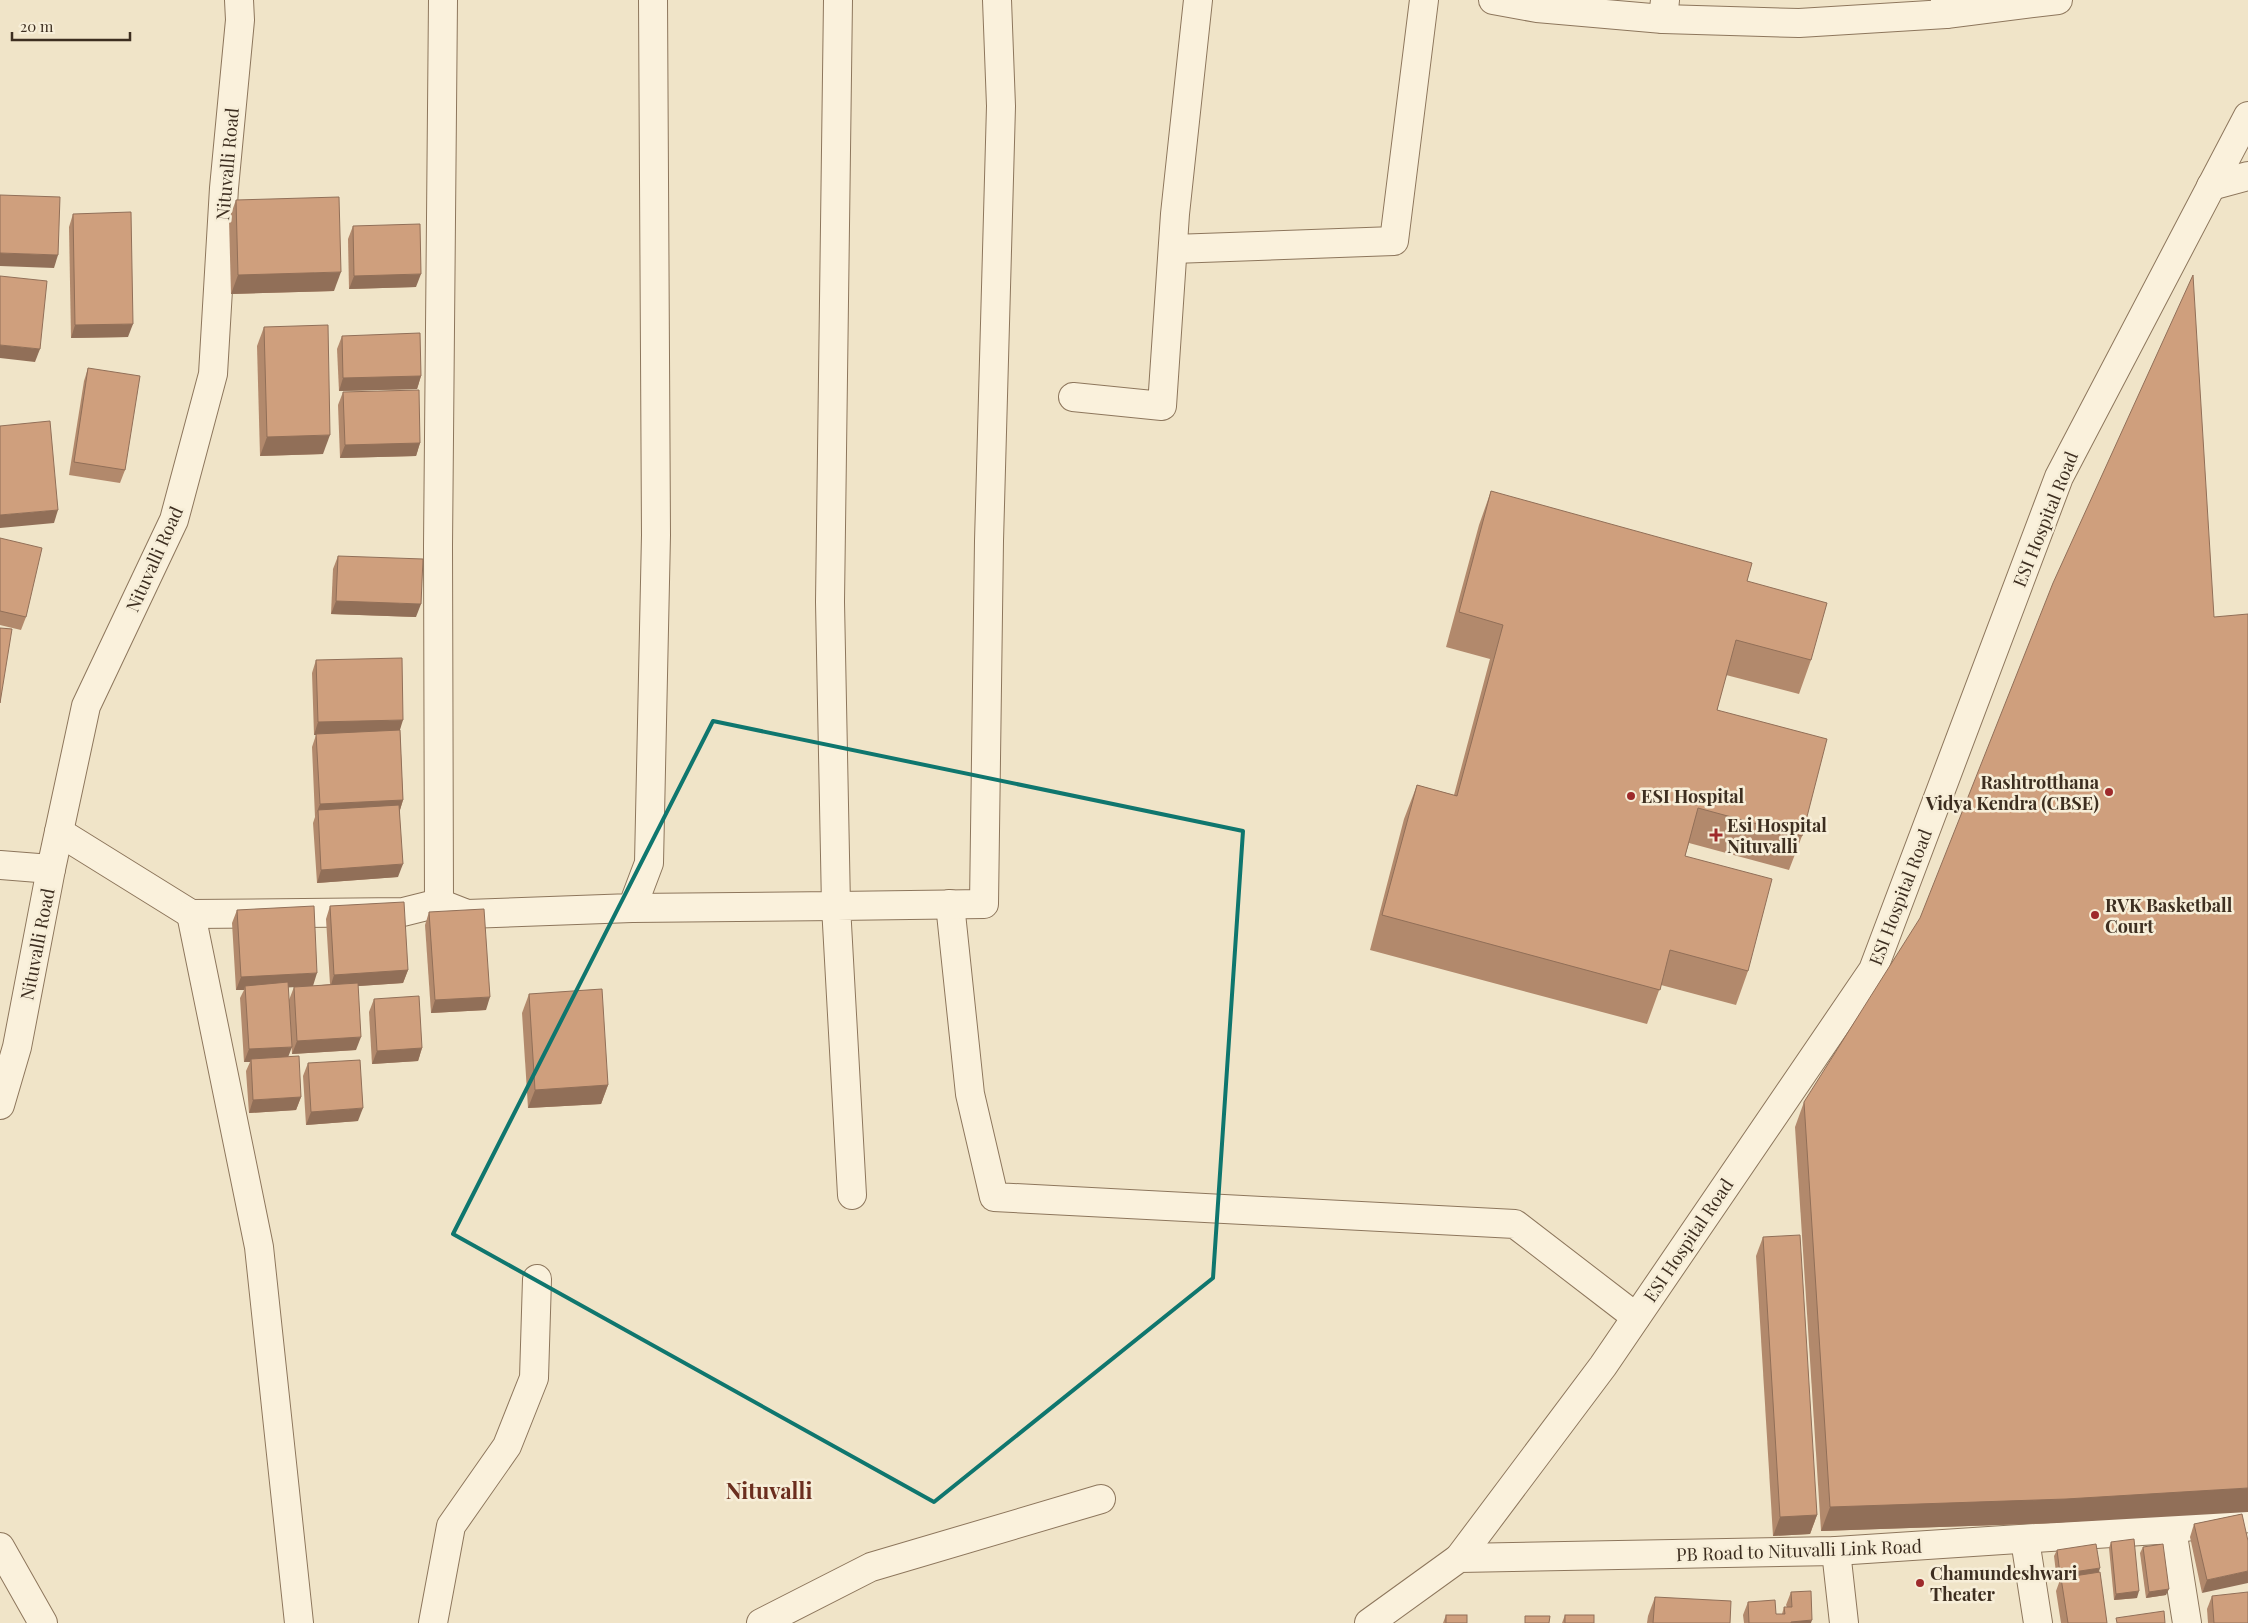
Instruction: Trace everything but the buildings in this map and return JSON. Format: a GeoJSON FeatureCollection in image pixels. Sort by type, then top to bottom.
{"type":"FeatureCollection","features":[{"type":"Feature","properties":{"kind":"street","name":"Nituvalli Road"},"geometry":{"type":"LineString","coordinates":[[0,1105],[17,1047],[51,869],[86,706],[174,520],[212,374],[224,188],[240,20],[239,0]]}},
{"type":"Feature","properties":{"kind":"street"},"geometry":{"type":"LineString","coordinates":[[439,903],[438,546],[443,0]]}},
{"type":"Feature","properties":{"kind":"street"},"geometry":{"type":"LineString","coordinates":[[632,908],[649,863],[650,843],[656,536],[653,0]]}},
{"type":"Feature","properties":{"kind":"street"},"geometry":{"type":"LineString","coordinates":[[838,0],[830,602],[836,906],[852,1195]]}},
{"type":"Feature","properties":{"kind":"street"},"geometry":{"type":"LineString","coordinates":[[59,832],[190,914],[403,912],[439,903],[466,914],[632,908],[984,904],[989,541],[1001,106],[997,0]]}},
{"type":"Feature","properties":{"kind":"street"},"geometry":{"type":"LineString","coordinates":[[1073,397],[1162,406],[1173,249],[1198,0]]}},
{"type":"Feature","properties":{"kind":"street"},"geometry":{"type":"LineString","coordinates":[[1173,249],[1394,241],[1424,0]]}},
{"type":"Feature","properties":{"kind":"street"},"geometry":{"type":"LineString","coordinates":[[1493,0],[1537,8],[1664,9],[1799,23],[1946,7],[2058,0]]}},
{"type":"Feature","properties":{"kind":"street","name":"ESI Hospital Road"},"geometry":{"type":"LineString","coordinates":[[1459,1558],[1603,1366],[1873,970],[2058,477],[2248,116]]}},
{"type":"Feature","properties":{"kind":"street"},"geometry":{"type":"LineString","coordinates":[[2211,186],[2248,176]]}},
{"type":"Feature","properties":{"kind":"street"},"geometry":{"type":"LineString","coordinates":[[0,865],[51,869]]}},
{"type":"Feature","properties":{"kind":"street"},"geometry":{"type":"LineString","coordinates":[[950,904],[970,1094],[994,1197],[1515,1224],[1636,1317]]}},
{"type":"Feature","properties":{"kind":"street"},"geometry":{"type":"LineString","coordinates":[[190,914],[259,1247],[299,1623]]}},
{"type":"Feature","properties":{"kind":"street"},"geometry":{"type":"LineString","coordinates":[[433,1623],[451,1526],[507,1446],[534,1378],[537,1280]]}},
{"type":"Feature","properties":{"kind":"street"},"geometry":{"type":"LineString","coordinates":[[761,1623],[871,1567],[1101,1499]]}},
{"type":"Feature","properties":{"kind":"street","name":"PB Road to Nituvalli Link Road"},"geometry":{"type":"LineString","coordinates":[[1459,1558],[1836,1552],[2172,1529],[2248,1518]]}},
{"type":"Feature","properties":{"kind":"street"},"geometry":{"type":"LineString","coordinates":[[2172,1529],[2187,1623]]}},
{"type":"Feature","properties":{"kind":"street"},"geometry":{"type":"LineString","coordinates":[[2025,1540],[2038,1623]]}},
{"type":"Feature","properties":{"kind":"street"},"geometry":{"type":"LineString","coordinates":[[0,1547],[43,1623]]}},
{"type":"Feature","properties":{"kind":"street"},"geometry":{"type":"LineString","coordinates":[[1836,1552],[1844,1623]]}},
{"type":"Feature","properties":{"kind":"street"},"geometry":{"type":"LineString","coordinates":[[1369,1623],[1459,1558]]}},
{"type":"Feature","properties":{"kind":"highlighted area"},"geometry":{"type":"Polygon","coordinates":[[[713,721],[1243,831],[1213,1278],[934,1502],[453,1234],[713,721]]]}},
{"type":"Feature","properties":{"kind":"place","name":"Rashtrotthana Vidya Kendra (CBSE)"},"geometry":{"type":"Point","coordinates":[2109,792]}},
{"type":"Feature","properties":{"kind":"place","name":"ESI Hospital"},"geometry":{"type":"Point","coordinates":[1631,796]}},
{"type":"Feature","properties":{"kind":"place","name":"Esi Hospital Nituvalli"},"geometry":{"type":"Point","coordinates":[1716,835]}},
{"type":"Feature","properties":{"kind":"place","name":"RVK Basketball Court"},"geometry":{"type":"Point","coordinates":[2095,915]}},
{"type":"Feature","properties":{"kind":"place","name":"Chamundeshwari Theater"},"geometry":{"type":"Point","coordinates":[1920,1583]}},
{"type":"Feature","properties":{"kind":"district","name":"Nituvalli"},"geometry":{"type":"Point","coordinates":[769,1490]}}]}
